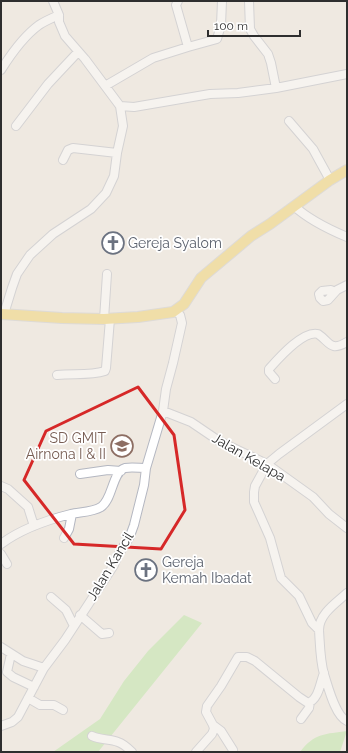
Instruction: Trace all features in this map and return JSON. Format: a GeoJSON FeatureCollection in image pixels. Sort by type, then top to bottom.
{"type":"FeatureCollection","features":[{"type":"Feature","properties":{"kind":"main road"},"geometry":{"type":"LineString","coordinates":[[3,314],[107,319],[161,314],[175,311],[184,304],[201,278],[250,236],[270,224],[330,180],[347,170]]}},
{"type":"Feature","properties":{"kind":"street"},"geometry":{"type":"LineString","coordinates":[[3,314],[17,274],[30,256],[53,234],[91,209],[106,193],[114,176],[123,126],[120,106],[65,36],[53,1]]}},
{"type":"Feature","properties":{"kind":"street"},"geometry":{"type":"LineString","coordinates":[[178,1],[176,5],[188,47]]}},
{"type":"Feature","properties":{"kind":"street"},"geometry":{"type":"LineString","coordinates":[[105,86],[153,58],[217,39],[220,34],[222,1]]}},
{"type":"Feature","properties":{"kind":"street"},"geometry":{"type":"LineString","coordinates":[[249,1],[250,29],[268,54],[276,88]]}},
{"type":"Feature","properties":{"kind":"street"},"geometry":{"type":"LineString","coordinates":[[1,70],[33,30],[59,15]]}},
{"type":"Feature","properties":{"kind":"street"},"geometry":{"type":"LineString","coordinates":[[16,126],[48,84],[78,52]]}},
{"type":"Feature","properties":{"kind":"street"},"geometry":{"type":"LineString","coordinates":[[120,106],[134,107],[210,94],[238,93],[276,88],[347,74]]}},
{"type":"Feature","properties":{"kind":"street"},"geometry":{"type":"LineString","coordinates":[[289,121],[313,149],[330,180]]}},
{"type":"Feature","properties":{"kind":"street"},"geometry":{"type":"LineString","coordinates":[[63,160],[68,150],[73,148],[117,153]]}},
{"type":"Feature","properties":{"kind":"street"},"geometry":{"type":"LineString","coordinates":[[294,206],[302,214],[317,223],[347,237]]}},
{"type":"Feature","properties":{"kind":"street"},"geometry":{"type":"LineString","coordinates":[[57,375],[89,374],[104,371],[106,368],[108,274]]}},
{"type":"Feature","properties":{"kind":"street"},"geometry":{"type":"LineString","coordinates":[[335,292],[347,285]]}},
{"type":"Feature","properties":{"kind":"street","name":"Jalan Kancil"},"geometry":{"type":"LineString","coordinates":[[1,726],[12,722],[18,717],[44,668],[74,626],[114,565],[117,557],[130,536],[142,493],[146,468],[163,411],[166,389],[182,323],[180,315],[175,311]]}},
{"type":"Feature","properties":{"kind":"street"},"geometry":{"type":"LineString","coordinates":[[275,379],[269,372],[269,369],[288,349],[307,335],[313,333],[318,334],[328,345],[332,346],[338,346],[347,342]]}},
{"type":"Feature","properties":{"kind":"street"},"geometry":{"type":"LineString","coordinates":[[318,630],[312,623],[299,596],[282,580],[270,538],[253,497],[255,486],[267,464],[347,404]]}},
{"type":"Feature","properties":{"kind":"street","name":"Jalan Kelapa"},"geometry":{"type":"LineString","coordinates":[[163,411],[191,422],[219,441],[267,464],[314,497],[329,514],[347,528]]}},
{"type":"Feature","properties":{"kind":"street"},"geometry":{"type":"LineString","coordinates":[[80,474],[108,470],[121,470],[124,468],[146,468]]}},
{"type":"Feature","properties":{"kind":"street"},"geometry":{"type":"LineString","coordinates":[[1,544],[34,526],[50,520],[99,508],[105,504],[112,490],[116,477],[121,470]]}},
{"type":"Feature","properties":{"kind":"street"},"geometry":{"type":"LineString","coordinates":[[1,486],[8,489],[28,507],[34,526]]}},
{"type":"Feature","properties":{"kind":"street"},"geometry":{"type":"LineString","coordinates":[[64,538],[69,529],[72,514]]}},
{"type":"Feature","properties":{"kind":"street"},"geometry":{"type":"LineString","coordinates":[[1,554],[7,564]]}},
{"type":"Feature","properties":{"kind":"street"},"geometry":{"type":"LineString","coordinates":[[347,593],[322,618],[319,623],[318,630],[324,673],[336,709],[340,716],[347,721]]}},
{"type":"Feature","properties":{"kind":"street"},"geometry":{"type":"LineString","coordinates":[[51,597],[66,610],[74,626]]}},
{"type":"Feature","properties":{"kind":"street"},"geometry":{"type":"LineString","coordinates":[[80,615],[102,634],[109,633]]}},
{"type":"Feature","properties":{"kind":"street"},"geometry":{"type":"LineString","coordinates":[[1,647],[27,663],[44,668]]}},
{"type":"Feature","properties":{"kind":"street"},"geometry":{"type":"LineString","coordinates":[[11,654],[7,670],[10,676],[34,686]]}},
{"type":"Feature","properties":{"kind":"street"},"geometry":{"type":"LineString","coordinates":[[233,750],[206,712],[207,706],[238,657],[247,657],[255,661],[299,697],[310,702]]}},
{"type":"Feature","properties":{"kind":"street"},"geometry":{"type":"LineString","coordinates":[[301,719],[309,708],[310,702],[316,696],[324,673]]}},
{"type":"Feature","properties":{"kind":"street"},"geometry":{"type":"LineString","coordinates":[[28,698],[40,705],[54,705],[63,710]]}},
{"type":"Feature","properties":{"kind":"street"},"geometry":{"type":"LineString","coordinates":[[196,752],[212,734],[214,725]]}},
{"type":"Feature","properties":{"kind":"street"},"geometry":{"type":"LineString","coordinates":[[92,736],[123,744],[132,752]]}},
{"type":"Feature","properties":{"kind":"highlighted area"},"geometry":{"type":"Polygon","coordinates":[[[138,387],[174,435],[185,510],[161,549],[74,544],[24,480],[46,431],[138,387]]]}},
{"type":"Feature","properties":{"kind":"green space"},"geometry":{"type":"Polygon","coordinates":[[[184,615],[202,623],[98,752],[53,752],[100,719],[124,681],[148,651],[184,615]]]}},
{"type":"Feature","properties":{"kind":"green space"},"geometry":{"type":"Polygon","coordinates":[[[347,731],[340,752],[300,752],[310,741],[315,738],[327,734],[347,731]]]}},
{"type":"Feature","properties":{"kind":"place","name":"Gereja Syalom"},"geometry":{"type":"Point","coordinates":[113,243]}},
{"type":"Feature","properties":{"kind":"place","name":"SD GMIT Airnona I & II"},"geometry":{"type":"Point","coordinates":[122,446]}},
{"type":"Feature","properties":{"kind":"place","name":"Gereja Kemah Ibadat"},"geometry":{"type":"Point","coordinates":[146,570]}}]}
